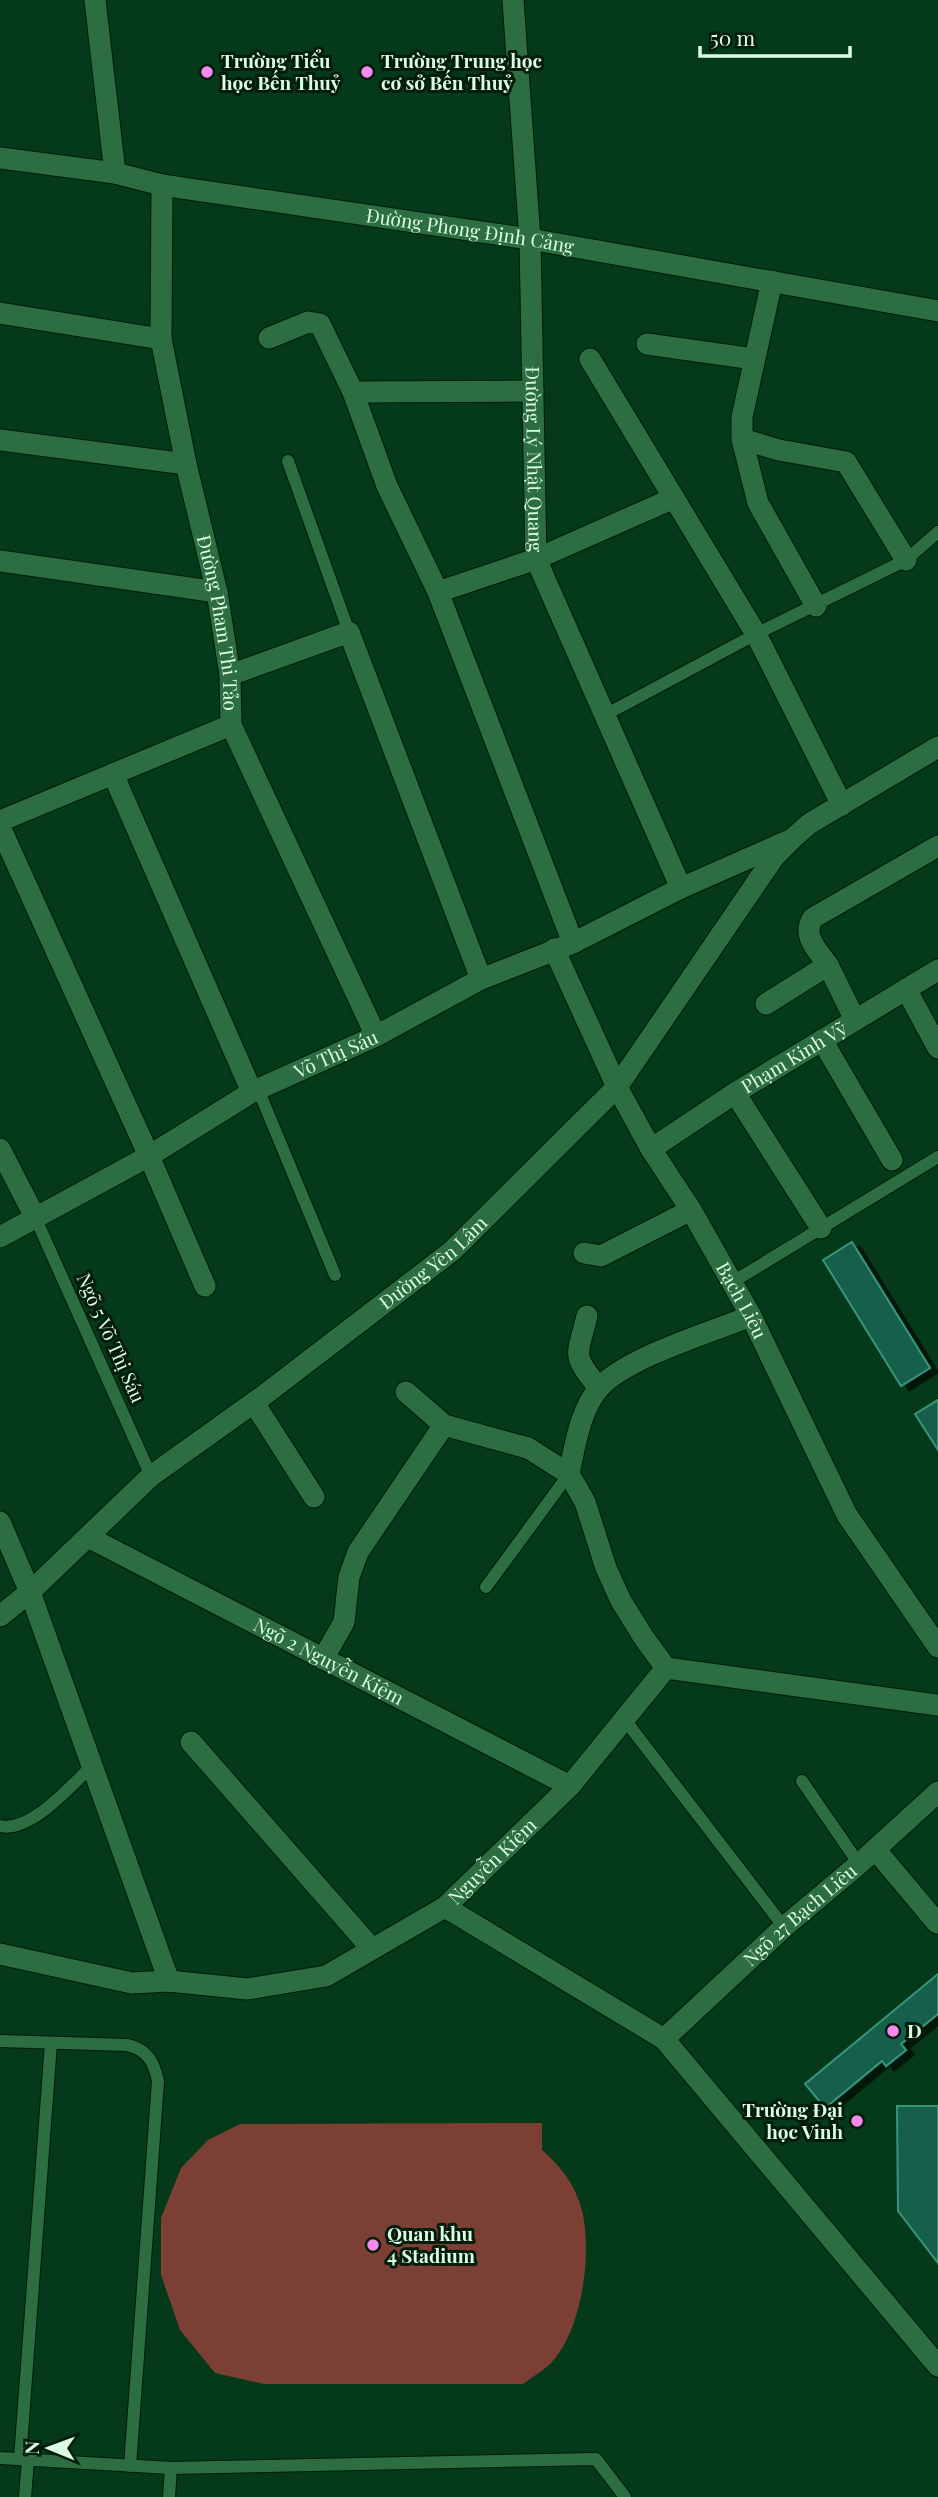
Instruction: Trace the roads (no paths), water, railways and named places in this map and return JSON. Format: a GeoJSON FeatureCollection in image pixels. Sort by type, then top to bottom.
{"type":"FeatureCollection","features":[{"type":"Feature","properties":{"kind":"street"},"geometry":{"type":"LineString","coordinates":[[95,0],[115,173]]}},
{"type":"Feature","properties":{"kind":"street","name":"Đường Lý Nhật Quang"},"geometry":{"type":"LineString","coordinates":[[513,0],[530,239],[536,559],[681,888]]}},
{"type":"Feature","properties":{"kind":"street","name":"Đường Phong Định Cảng"},"geometry":{"type":"LineString","coordinates":[[0,158],[115,173],[162,185],[530,239],[938,311]]}},
{"type":"Feature","properties":{"kind":"street","name":"Đường Pham Thi Tảo"},"geometry":{"type":"LineString","coordinates":[[162,185],[161,340],[186,464],[218,592],[230,675],[231,726],[376,1037]]}},
{"type":"Feature","properties":{"kind":"street"},"geometry":{"type":"LineString","coordinates":[[772,281],[742,417],[742,439],[758,503],[816,606]]}},
{"type":"Feature","properties":{"kind":"street"},"geometry":{"type":"LineString","coordinates":[[0,313],[161,340]]}},
{"type":"Feature","properties":{"kind":"street","name":"Bạch Liêu"},"geometry":{"type":"LineString","coordinates":[[269,338],[308,322],[320,324],[353,392],[387,486],[438,592],[563,946],[617,1087],[751,1316],[847,1515],[938,1647]]}},
{"type":"Feature","properties":{"kind":"street"},"geometry":{"type":"LineString","coordinates":[[647,344],[754,359]]}},
{"type":"Feature","properties":{"kind":"street"},"geometry":{"type":"LineString","coordinates":[[590,359],[756,634],[842,804]]}},
{"type":"Feature","properties":{"kind":"street"},"geometry":{"type":"LineString","coordinates":[[353,392],[533,391]]}},
{"type":"Feature","properties":{"kind":"street"},"geometry":{"type":"LineString","coordinates":[[742,439],[779,450],[846,462],[906,560]]}},
{"type":"Feature","properties":{"kind":"street"},"geometry":{"type":"LineString","coordinates":[[0,440],[186,464]]}},
{"type":"Feature","properties":{"kind":"street"},"geometry":{"type":"LineString","coordinates":[[438,592],[536,559],[674,498]]}},
{"type":"Feature","properties":{"kind":"street"},"geometry":{"type":"LineString","coordinates":[[0,561],[218,592]]}},
{"type":"Feature","properties":{"kind":"street"},"geometry":{"type":"LineString","coordinates":[[230,675],[349,632],[481,979]]}},
{"type":"Feature","properties":{"kind":"street"},"geometry":{"type":"LineString","coordinates":[[0,821],[231,726]]}},
{"type":"Feature","properties":{"kind":"street"},"geometry":{"type":"LineString","coordinates":[[792,839],[809,824],[938,747]]}},
{"type":"Feature","properties":{"kind":"street"},"geometry":{"type":"LineString","coordinates":[[113,774],[255,1091]]}},
{"type":"Feature","properties":{"kind":"street"},"geometry":{"type":"LineString","coordinates":[[0,827],[205,1286]]}},
{"type":"Feature","properties":{"kind":"street","name":"Võ Thị Sáu"},"geometry":{"type":"LineString","coordinates":[[0,1237],[149,1156],[255,1091],[376,1037],[481,979],[563,946],[681,888],[792,839]]}},
{"type":"Feature","properties":{"kind":"street","name":"Đường Yên Lâm"},"geometry":{"type":"LineString","coordinates":[[0,1616],[30,1592],[151,1476],[254,1403],[452,1251],[617,1087],[774,857],[792,839]]}},
{"type":"Feature","properties":{"kind":"street"},"geometry":{"type":"LineString","coordinates":[[855,1020],[828,965],[808,934],[808,926],[813,918],[938,846]]}},
{"type":"Feature","properties":{"kind":"street"},"geometry":{"type":"LineString","coordinates":[[766,1004],[828,965]]}},
{"type":"Feature","properties":{"kind":"street","name":"Phạm Kinh Vỹ"},"geometry":{"type":"LineString","coordinates":[[651,1149],[735,1093],[938,970]]}},
{"type":"Feature","properties":{"kind":"street"},"geometry":{"type":"LineString","coordinates":[[905,989],[938,1048]]}},
{"type":"Feature","properties":{"kind":"street"},"geometry":{"type":"LineString","coordinates":[[822,1040],[891,1160]]}},
{"type":"Feature","properties":{"kind":"street"},"geometry":{"type":"LineString","coordinates":[[735,1093],[821,1228]]}},
{"type":"Feature","properties":{"kind":"street"},"geometry":{"type":"LineString","coordinates":[[0,1149],[35,1217]]}},
{"type":"Feature","properties":{"kind":"street"},"geometry":{"type":"LineString","coordinates":[[584,1253],[601,1256],[691,1210]]}},
{"type":"Feature","properties":{"kind":"street"},"geometry":{"type":"LineString","coordinates":[[587,1316],[577,1356],[580,1365],[599,1388]]}},
{"type":"Feature","properties":{"kind":"street"},"geometry":{"type":"LineString","coordinates":[[569,1474],[587,1410],[599,1388],[622,1369],[751,1316]]}},
{"type":"Feature","properties":{"kind":"street"},"geometry":{"type":"LineString","coordinates":[[406,1392],[444,1425],[528,1448],[569,1474],[585,1502],[606,1568],[621,1601],[666,1668],[938,1705]]}},
{"type":"Feature","properties":{"kind":"street"},"geometry":{"type":"LineString","coordinates":[[254,1403],[314,1497]]}},
{"type":"Feature","properties":{"kind":"street"},"geometry":{"type":"LineString","coordinates":[[323,1659],[344,1622],[349,1577],[358,1552],[444,1425]]}},
{"type":"Feature","properties":{"kind":"street"},"geometry":{"type":"LineString","coordinates":[[0,1522],[30,1592],[169,1981]]}},
{"type":"Feature","properties":{"kind":"street","name":"Ngõ 2 Nguyễn Kiệm"},"geometry":{"type":"LineString","coordinates":[[88,1537],[570,1786]]}},
{"type":"Feature","properties":{"kind":"street","name":"Nguyễn Kiệm"},"geometry":{"type":"LineString","coordinates":[[0,1954],[132,1983],[169,1981],[247,1989],[326,1976],[445,1906],[570,1786],[666,1668]]}},
{"type":"Feature","properties":{"kind":"street"},"geometry":{"type":"LineString","coordinates":[[191,1742],[372,1949]]}},
{"type":"Feature","properties":{"kind":"street","name":"Ngõ 27 Bạch Liêu"},"geometry":{"type":"LineString","coordinates":[[664,2039],[784,1927],[938,1792]]}},
{"type":"Feature","properties":{"kind":"street"},"geometry":{"type":"LineString","coordinates":[[875,1849],[938,1923]]}},
{"type":"Feature","properties":{"kind":"street"},"geometry":{"type":"LineString","coordinates":[[445,1906],[664,2039],[938,2366]]}},
{"type":"Feature","properties":{"kind":"lane"},"geometry":{"type":"LineString","coordinates":[[288,461],[349,632]]}},
{"type":"Feature","properties":{"kind":"lane"},"geometry":{"type":"LineString","coordinates":[[605,715],[756,634],[906,560],[938,532]]}},
{"type":"Feature","properties":{"kind":"lane"},"geometry":{"type":"LineString","coordinates":[[255,1091],[335,1275]]}},
{"type":"Feature","properties":{"kind":"lane"},"geometry":{"type":"LineString","coordinates":[[731,1283],[938,1157]]}},
{"type":"Feature","properties":{"kind":"lane","name":"Ngõ 5 Võ Thị Sáu"},"geometry":{"type":"LineString","coordinates":[[35,1217],[151,1476]]}},
{"type":"Feature","properties":{"kind":"lane"},"geometry":{"type":"LineString","coordinates":[[486,1587],[569,1474]]}},
{"type":"Feature","properties":{"kind":"lane"},"geometry":{"type":"LineString","coordinates":[[625,1720],[784,1927]]}},
{"type":"Feature","properties":{"kind":"lane"},"geometry":{"type":"LineString","coordinates":[[0,1826],[12,1828],[30,1820],[92,1766]]}},
{"type":"Feature","properties":{"kind":"lane"},"geometry":{"type":"LineString","coordinates":[[802,1781],[859,1864]]}},
{"type":"Feature","properties":{"kind":"lane"},"geometry":{"type":"LineString","coordinates":[[0,2041],[137,2047],[153,2063],[158,2081],[130,2466]]}},
{"type":"Feature","properties":{"kind":"lane"},"geometry":{"type":"LineString","coordinates":[[26,2497],[24,2459],[51,2043]]}},
{"type":"Feature","properties":{"kind":"lane"},"geometry":{"type":"LineString","coordinates":[[0,2458],[171,2468],[596,2459],[625,2497]]}},
{"type":"Feature","properties":{"kind":"lane"},"geometry":{"type":"LineString","coordinates":[[169,2497],[171,2468]]}},
{"type":"Feature","properties":{"kind":"place","name":"Trường Tiểu học Bến Thuỷ"},"geometry":{"type":"Point","coordinates":[207,72]}},
{"type":"Feature","properties":{"kind":"place","name":"Trường Trung học cơ sở Bến Thuỷ"},"geometry":{"type":"Point","coordinates":[367,72]}},
{"type":"Feature","properties":{"kind":"place","name":"D"},"geometry":{"type":"Point","coordinates":[893,2031]}},
{"type":"Feature","properties":{"kind":"place","name":"Trường Đại học Vinh"},"geometry":{"type":"Point","coordinates":[857,2121]}},
{"type":"Feature","properties":{"kind":"place","name":"Quan khu 4 Stadium"},"geometry":{"type":"Point","coordinates":[373,2245]}}]}
